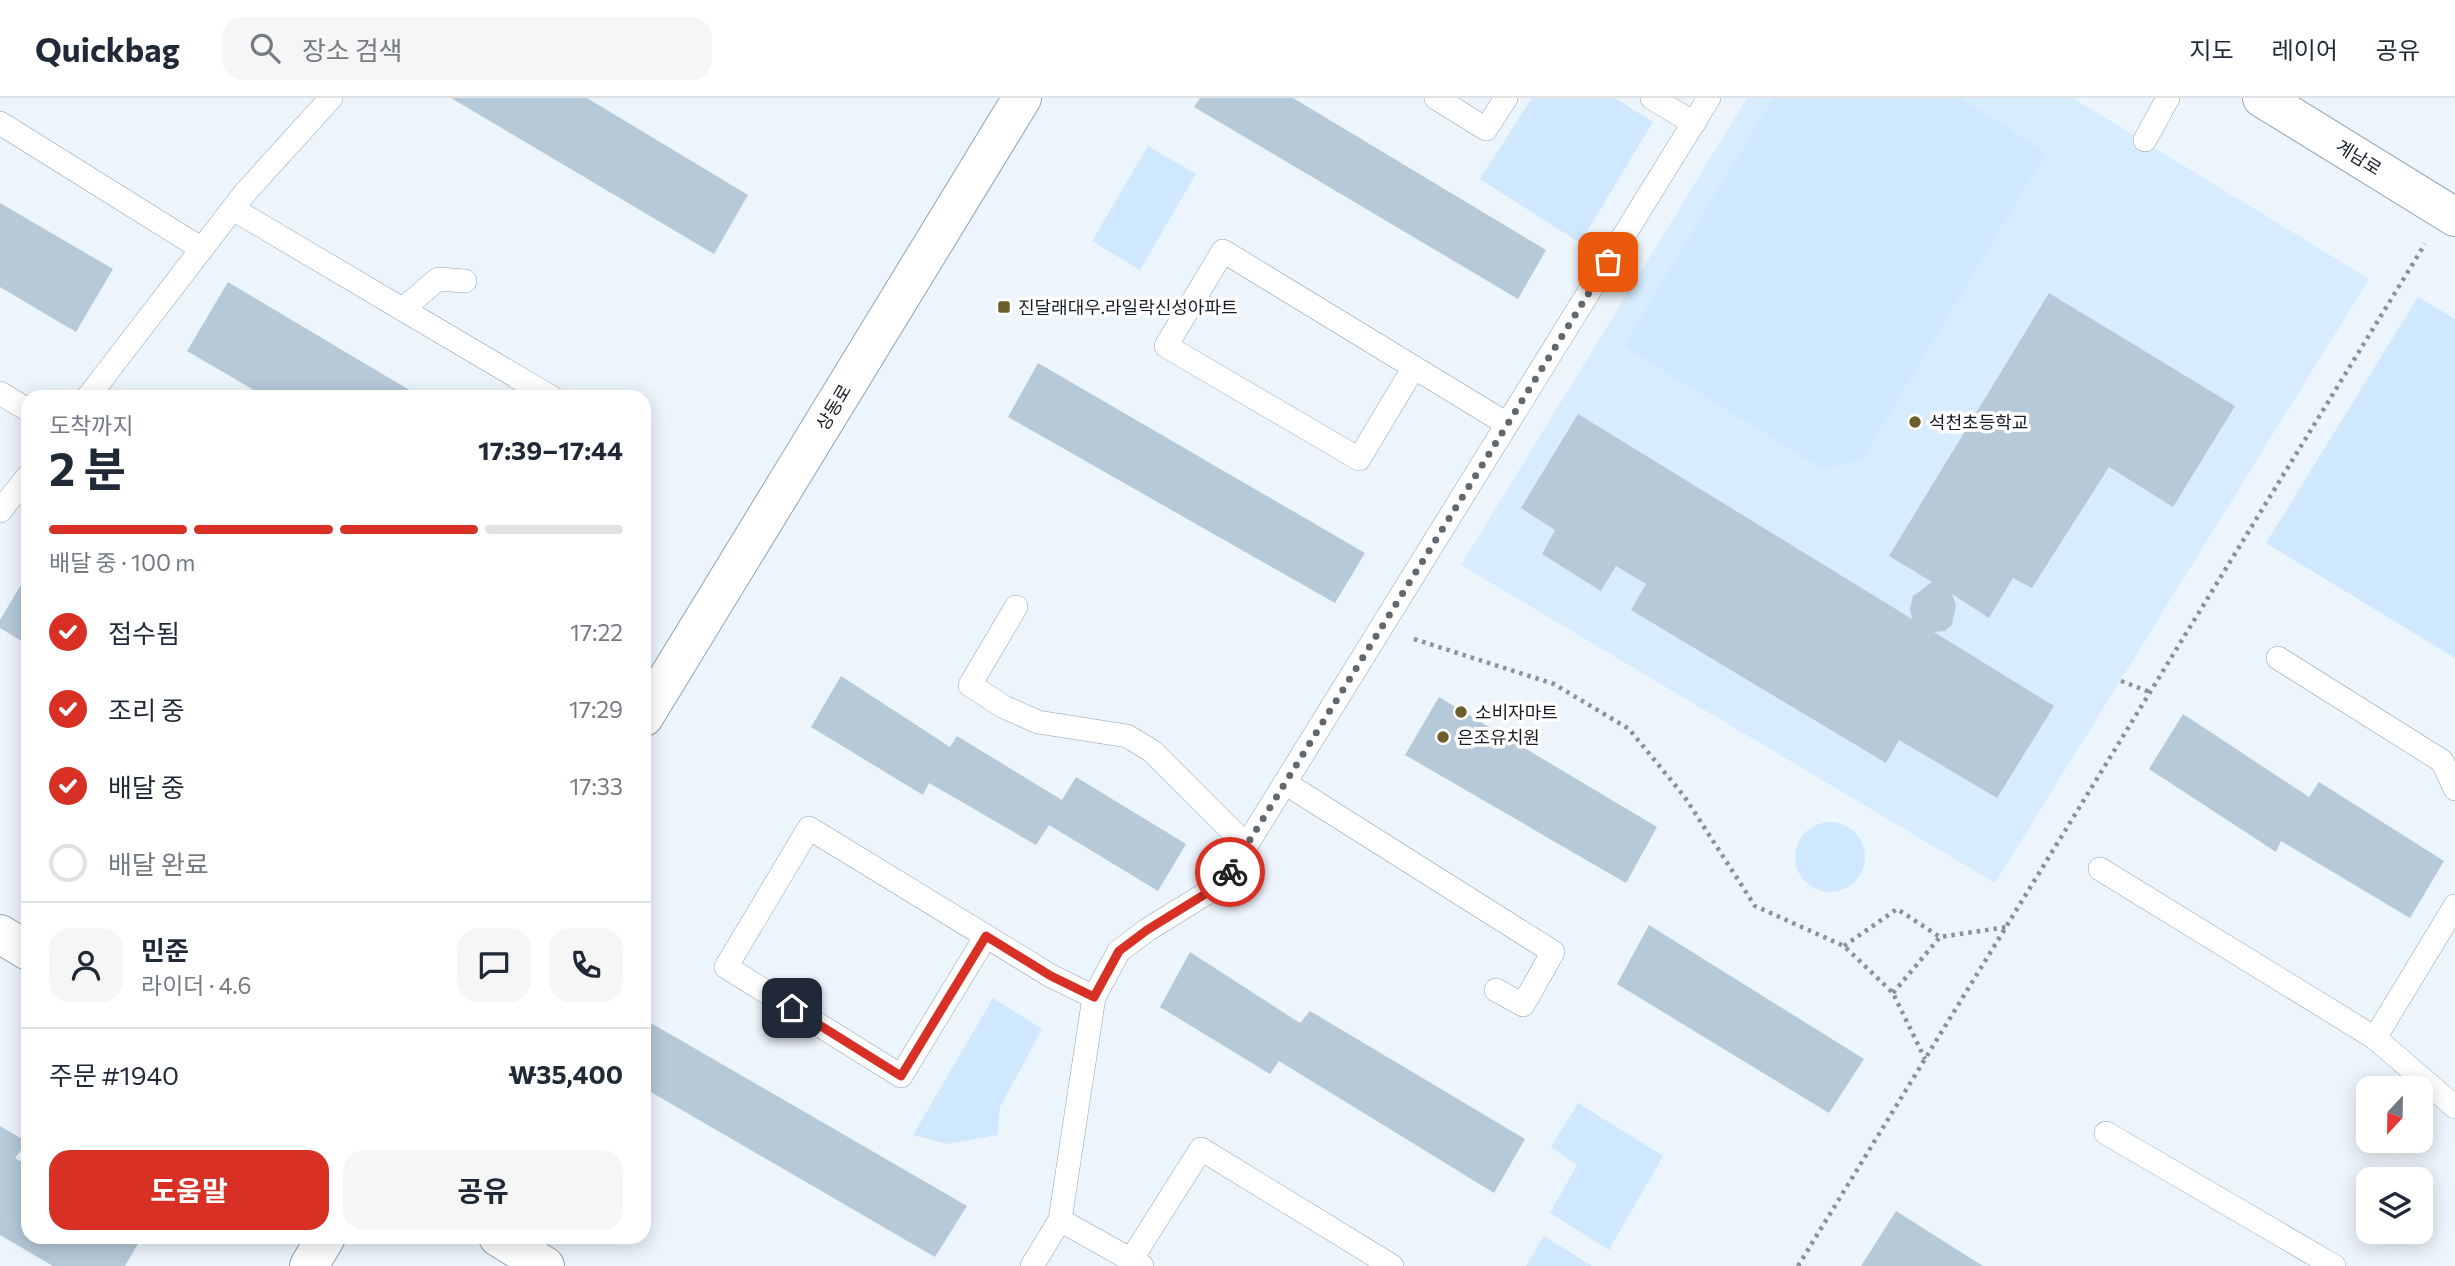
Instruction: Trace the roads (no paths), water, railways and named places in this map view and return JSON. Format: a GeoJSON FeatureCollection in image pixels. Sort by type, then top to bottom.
{"type":"FeatureCollection","features":[{"type":"Feature","properties":{"kind":"street","name":"상동로"},"geometry":{"type":"LineString","coordinates":[[651,706],[1022,98]]}},
{"type":"Feature","properties":{"kind":"street","name":"계남로"},"geometry":{"type":"LineString","coordinates":[[2262,98],[2450,214]]}},
{"type":"Feature","properties":{"kind":"street"},"geometry":{"type":"LineString","coordinates":[[0,934],[21,947]]}},
{"type":"Feature","properties":{"kind":"street"},"geometry":{"type":"LineString","coordinates":[[309,1266],[322,1244]]}},
{"type":"Feature","properties":{"kind":"street"},"geometry":{"type":"LineString","coordinates":[[509,1244],[545,1266]]}},
{"type":"Feature","properties":{"kind":"lane"},"geometry":{"type":"LineString","coordinates":[[93,390],[233,209],[331,98]]}},
{"type":"Feature","properties":{"kind":"lane"},"geometry":{"type":"LineString","coordinates":[[1436,98],[1486,129],[1506,98]]}},
{"type":"Feature","properties":{"kind":"lane"},"geometry":{"type":"LineString","coordinates":[[1652,98],[1694,123]]}},
{"type":"Feature","properties":{"kind":"lane"},"geometry":{"type":"LineString","coordinates":[[1031,1266],[1060,1220],[1094,997],[1119,951],[1147,930],[1223,883],[1709,98]]}},
{"type":"Feature","properties":{"kind":"lane"},"geometry":{"type":"LineString","coordinates":[[2145,140],[2168,98]]}},
{"type":"Feature","properties":{"kind":"lane"},"geometry":{"type":"LineString","coordinates":[[0,124],[202,249]]}},
{"type":"Feature","properties":{"kind":"lane"},"geometry":{"type":"LineString","coordinates":[[233,209],[539,390]]}},
{"type":"Feature","properties":{"kind":"lane"},"geometry":{"type":"LineString","coordinates":[[1413,367],[1359,459],[1166,346],[1223,251],[1507,424]]}},
{"type":"Feature","properties":{"kind":"lane"},"geometry":{"type":"LineString","coordinates":[[403,309],[438,279],[465,281]]}},
{"type":"Feature","properties":{"kind":"lane"},"geometry":{"type":"LineString","coordinates":[[0,393],[21,406]]}},
{"type":"Feature","properties":{"kind":"lane"},"geometry":{"type":"LineString","coordinates":[[0,511],[21,485]]}},
{"type":"Feature","properties":{"kind":"lane"},"geometry":{"type":"LineString","coordinates":[[1016,607],[970,685],[1004,707],[1038,722],[1126,736],[1144,746],[1247,845]]}},
{"type":"Feature","properties":{"kind":"lane"},"geometry":{"type":"LineString","coordinates":[[2278,658],[2442,761],[2455,789]]}},
{"type":"Feature","properties":{"kind":"lane"},"geometry":{"type":"LineString","coordinates":[[1285,783],[1553,953],[1523,1005],[1496,990]]}},
{"type":"Feature","properties":{"kind":"lane"},"geometry":{"type":"LineString","coordinates":[[986,936],[901,1076],[726,967],[809,828],[986,936],[1051,976],[1094,997]]}},
{"type":"Feature","properties":{"kind":"lane"},"geometry":{"type":"LineString","coordinates":[[2100,869],[2375,1038],[2455,1107]]}},
{"type":"Feature","properties":{"kind":"lane"},"geometry":{"type":"LineString","coordinates":[[2375,1038],[2455,906]]}},
{"type":"Feature","properties":{"kind":"lane"},"geometry":{"type":"LineString","coordinates":[[2106,1133],[2334,1266]]}},
{"type":"Feature","properties":{"kind":"lane"},"geometry":{"type":"LineString","coordinates":[[1060,1220],[1136,1263],[1202,1149],[1392,1266]]}},
{"type":"Feature","properties":{"kind":"place","name":"진달래대우.라일락신성아파트"},"geometry":{"type":"Point","coordinates":[1004,307]}},
{"type":"Feature","properties":{"kind":"place","name":"석천초등학교"},"geometry":{"type":"Point","coordinates":[1915,422]}},
{"type":"Feature","properties":{"kind":"place","name":"소비자마트"},"geometry":{"type":"Point","coordinates":[1461,712]}},
{"type":"Feature","properties":{"kind":"place","name":"은조유치원"},"geometry":{"type":"Point","coordinates":[1443,737]}}]}
